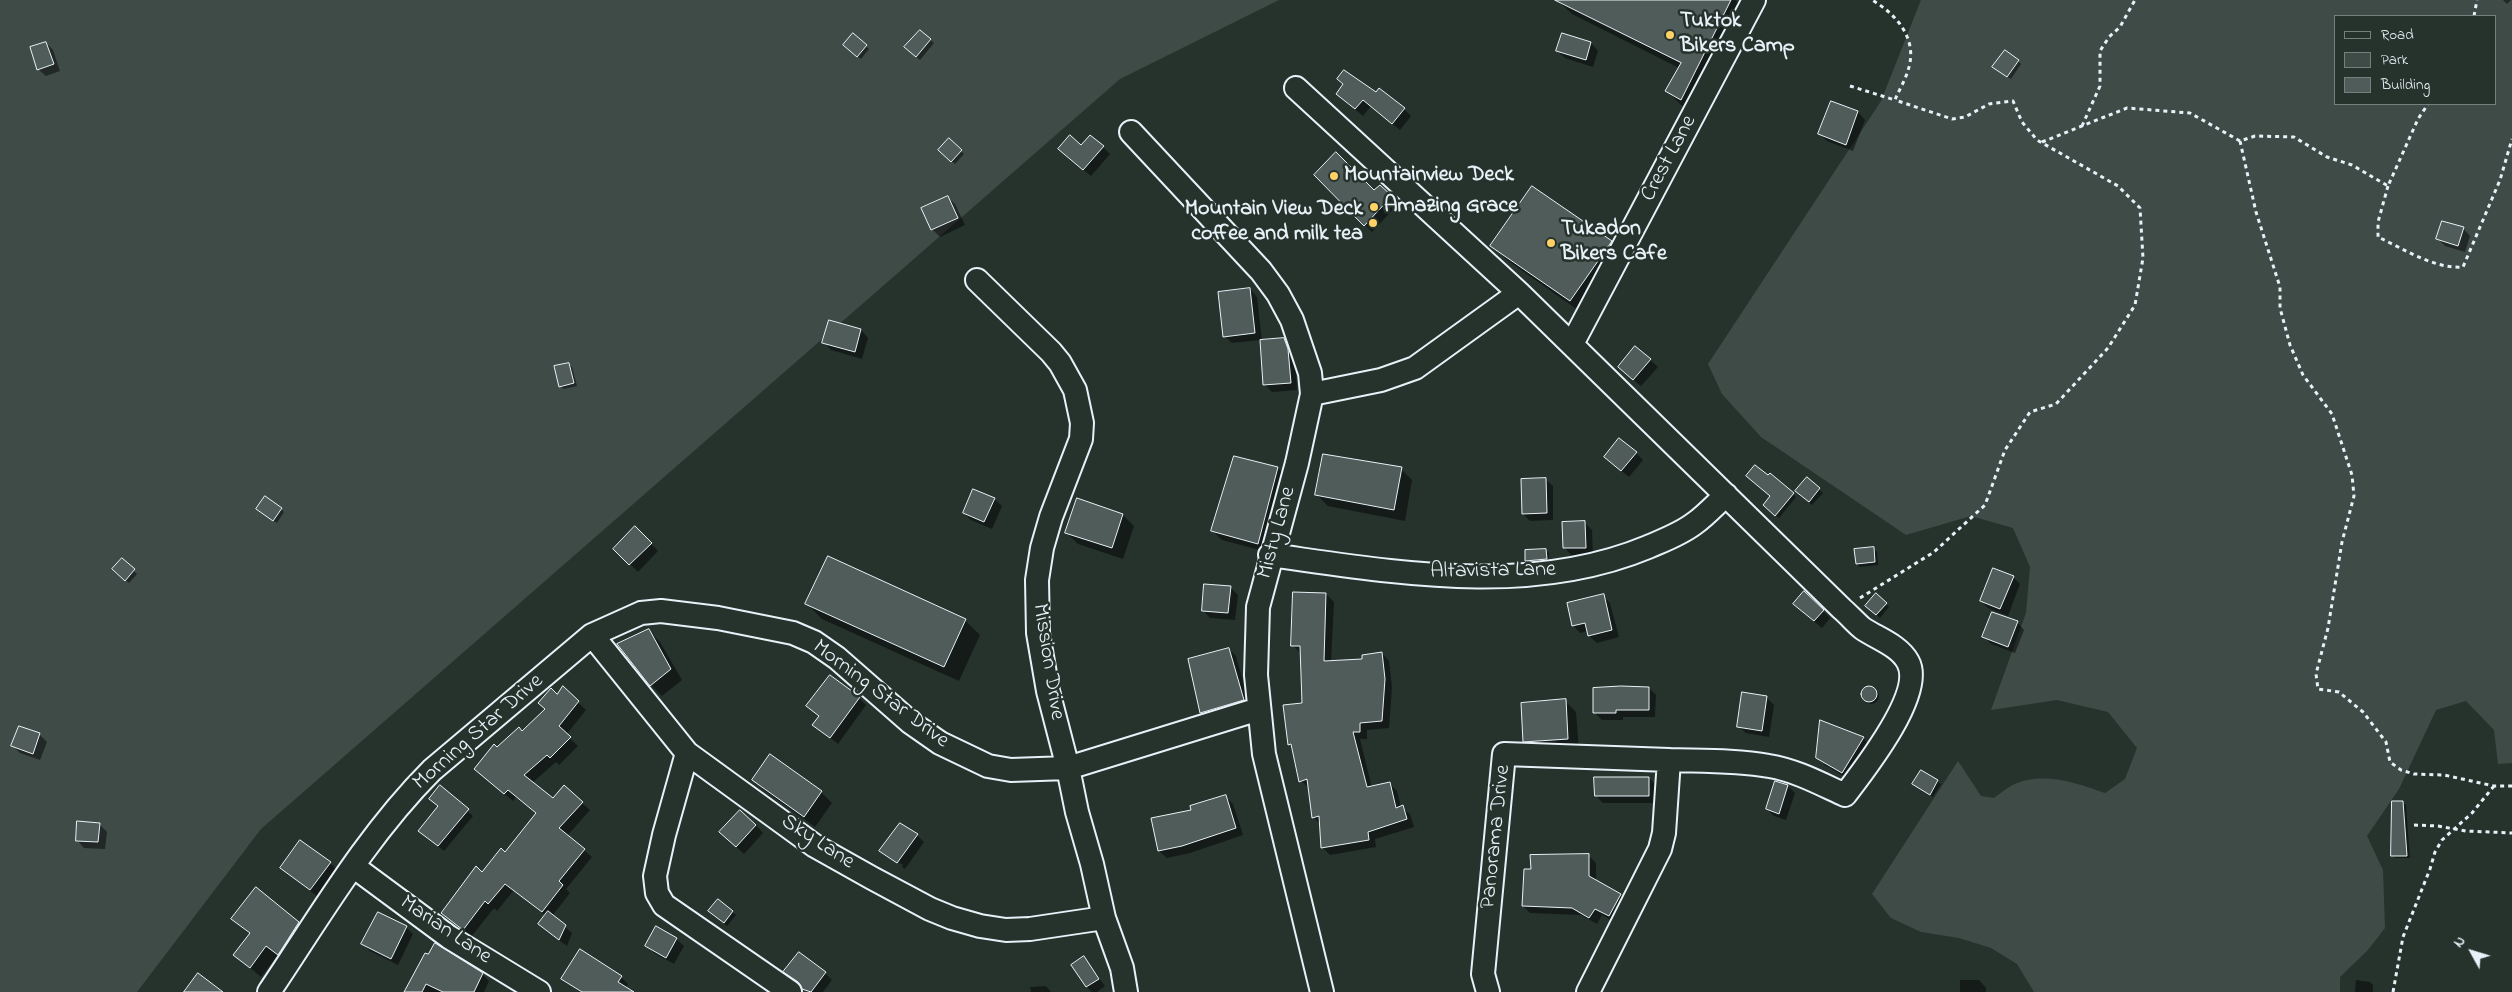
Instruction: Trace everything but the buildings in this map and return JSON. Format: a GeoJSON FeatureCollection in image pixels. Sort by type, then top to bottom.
{"type":"FeatureCollection","features":[{"type":"Feature","properties":{"kind":"street","name":"Crest Lane"},"geometry":{"type":"LineString","coordinates":[[1572,344],[1754,0]]}},
{"type":"Feature","properties":{"kind":"street"},"geometry":{"type":"LineString","coordinates":[[1296,88],[1519,293],[1862,628],[1898,651],[1907,660],[1912,672],[1910,687],[1880,749],[1845,795],[1817,782],[1770,766],[1734,762],[1668,760],[1664,833],[1660,848],[1588,992]]}},
{"type":"Feature","properties":{"kind":"street","name":"Misty Lane"},"geometry":{"type":"LineString","coordinates":[[1131,132],[1261,271],[1278,294],[1292,320],[1310,373],[1312,394],[1297,464],[1270,555],[1258,607],[1256,675],[1264,754],[1322,992]]}},
{"type":"Feature","properties":{"kind":"street","name":"Mission Drive"},"geometry":{"type":"LineString","coordinates":[[977,280],[1060,363],[1075,390],[1082,423],[1081,440],[1051,517],[1042,548],[1037,580],[1038,633],[1048,691],[1068,768],[1077,812],[1092,864],[1104,918],[1122,968],[1126,992]]}},
{"type":"Feature","properties":{"kind":"street"},"geometry":{"type":"LineString","coordinates":[[1312,394],[1381,380],[1415,368],[1519,293]]}},
{"type":"Feature","properties":{"kind":"street","name":"Altavista Lane"},"geometry":{"type":"LineString","coordinates":[[1270,555],[1388,571],[1450,576],[1517,576],[1562,572],[1606,562],[1672,537],[1696,523],[1726,495]]}},
{"type":"Feature","properties":{"kind":"street","name":"Morning Star Drive"},"geometry":{"type":"LineString","coordinates":[[269,992],[353,866],[403,800],[432,770],[592,635],[641,613],[661,612],[718,618],[793,633],[814,642],[837,658],[910,722],[964,756],[988,766],[1011,770],[1068,768],[1259,709]]}},
{"type":"Feature","properties":{"kind":"street","name":"Sky Lane"},"geometry":{"type":"LineString","coordinates":[[592,635],[687,752],[815,846],[872,878],[952,918],[1006,930],[1104,918]]}},
{"type":"Feature","properties":{"kind":"street"},"geometry":{"type":"LineString","coordinates":[[687,752],[658,856],[655,876],[657,893],[664,906],[790,992]]}},
{"type":"Feature","properties":{"kind":"street","name":"Panorama Drive"},"geometry":{"type":"LineString","coordinates":[[1488,992],[1483,974],[1504,754],[1668,760]]}},
{"type":"Feature","properties":{"kind":"street","name":"Marian Lane"},"geometry":{"type":"LineString","coordinates":[[353,866],[449,937],[539,992]]}},
{"type":"Feature","properties":{"kind":"path"},"geometry":{"type":"LineString","coordinates":[[1872,0],[1898,19],[1907,35],[1911,48],[1909,66],[1894,100]]}},
{"type":"Feature","properties":{"kind":"path"},"geometry":{"type":"LineString","coordinates":[[2082,126],[2100,86],[2100,51],[2109,37],[2120,27],[2135,0]]}},
{"type":"Feature","properties":{"kind":"path"},"geometry":{"type":"LineString","coordinates":[[2474,15],[2477,0]]}},
{"type":"Feature","properties":{"kind":"path"},"geometry":{"type":"LineString","coordinates":[[1842,609],[1934,552],[1985,505],[2005,450],[2030,412],[2056,404],[2108,348],[2135,305],[2144,258],[2140,208],[2118,186],[2042,143],[2022,122],[2013,100],[1989,104],[1965,117],[1952,119],[1850,86]]}},
{"type":"Feature","properties":{"kind":"path"},"geometry":{"type":"LineString","coordinates":[[2427,105],[2418,119],[2388,186],[2378,222],[2378,237],[2412,254],[2450,268],[2463,267],[2500,180],[2512,139]]}},
{"type":"Feature","properties":{"kind":"path"},"geometry":{"type":"LineString","coordinates":[[2042,143],[2127,108],[2190,113],[2240,140],[2256,136],[2294,137],[2328,157],[2352,164],[2388,186]]}},
{"type":"Feature","properties":{"kind":"path"},"geometry":{"type":"LineString","coordinates":[[2240,140],[2256,212],[2280,287],[2280,308],[2290,345],[2303,375],[2332,414],[2352,475],[2354,496],[2342,542],[2328,628],[2316,674],[2318,689],[2339,692],[2363,712],[2386,742],[2390,762],[2401,770],[2414,774],[2444,775],[2494,786],[2512,786]]}},
{"type":"Feature","properties":{"kind":"path"},"geometry":{"type":"LineString","coordinates":[[2392,992],[2403,937],[2430,870],[2435,852],[2442,840],[2472,813],[2494,786]]}},
{"type":"Feature","properties":{"kind":"path"},"geometry":{"type":"LineString","coordinates":[[2414,825],[2438,826],[2454,830],[2512,833]]}},
{"type":"Feature","properties":{"kind":"green space"},"geometry":{"type":"Polygon","coordinates":[[[0,0],[1279,0],[1120,79],[261,829],[137,992],[0,992],[0,0]]]}},
{"type":"Feature","properties":{"kind":"green space"},"geometry":{"type":"Polygon","coordinates":[[[1921,0],[2512,0],[2512,763],[2498,764],[2494,730],[2466,701],[2436,710],[2399,789],[2367,836],[2383,870],[2385,928],[2368,950],[2340,977],[2340,992],[2034,992],[2017,964],[1991,948],[1959,938],[1921,932],[1891,918],[1872,894],[1958,761],[1981,796],[1994,798],[2017,783],[2039,779],[2061,780],[2105,793],[2125,779],[2137,748],[2108,712],[2057,700],[1991,710],[2026,613],[2030,567],[2013,528],[1971,516],[1906,535],[1761,437],[1722,394],[1708,364],[1881,101],[1921,0]]]}},
{"type":"Feature","properties":{"kind":"place","name":"Tuktok Bikers Camp"},"geometry":{"type":"Point","coordinates":[1670,35]}},
{"type":"Feature","properties":{"kind":"place","name":"Mountainview Deck"},"geometry":{"type":"Point","coordinates":[1334,176]}},
{"type":"Feature","properties":{"kind":"place","name":"Amazing Grace"},"geometry":{"type":"Point","coordinates":[1374,207]}},
{"type":"Feature","properties":{"kind":"place","name":"Mountain View Deck coffee and milk tea"},"geometry":{"type":"Point","coordinates":[1373,223]}},
{"type":"Feature","properties":{"kind":"place","name":"Tukadon Bikers Cafe"},"geometry":{"type":"Point","coordinates":[1551,243]}}]}
